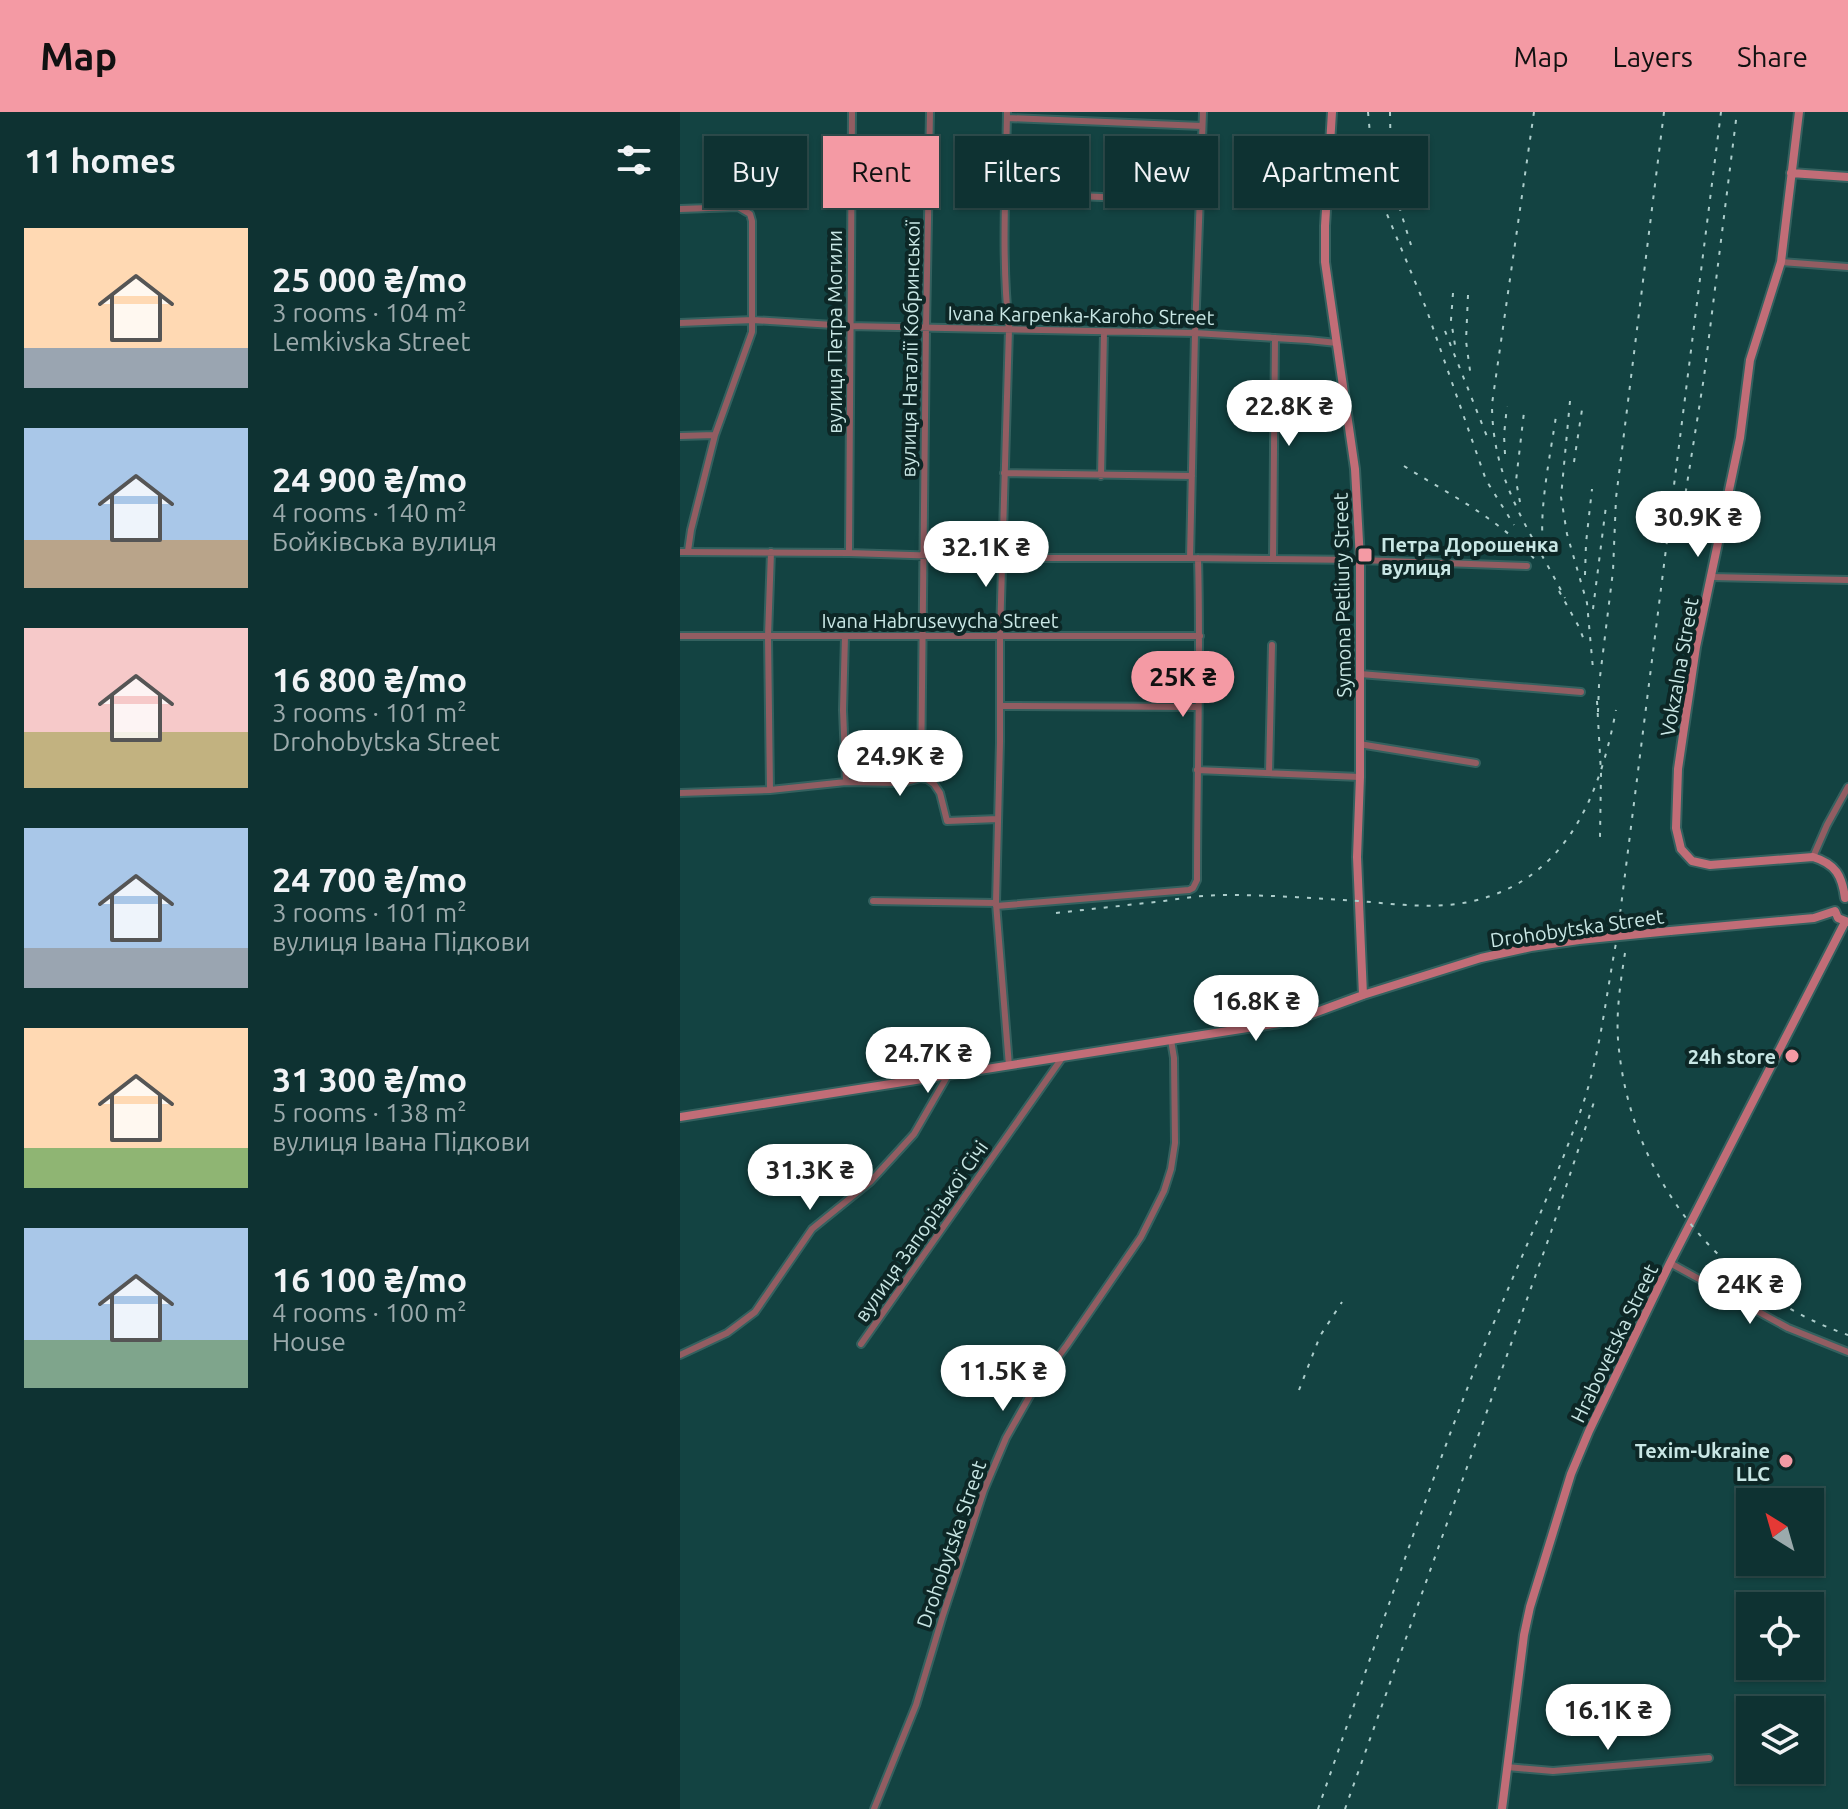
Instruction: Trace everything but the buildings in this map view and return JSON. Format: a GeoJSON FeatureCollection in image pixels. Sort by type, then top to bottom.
{"type":"FeatureCollection","features":[{"type":"Feature","properties":{"kind":"main road","name":"Symona Petliury Street"},"geometry":{"type":"LineString","coordinates":[[1332,112],[1325,262],[1355,469],[1360,560],[1357,857],[1363,995]]}},
{"type":"Feature","properties":{"kind":"main road","name":"Vokzalna Street"},"geometry":{"type":"LineString","coordinates":[[1799,112],[1781,262],[1750,360],[1740,438],[1696,647],[1678,769],[1676,828],[1681,849],[1692,861],[1710,865],[1813,857]]}},
{"type":"Feature","properties":{"kind":"main road"},"geometry":{"type":"LineString","coordinates":[[1791,173],[1848,177]]}},
{"type":"Feature","properties":{"kind":"main road"},"geometry":{"type":"LineString","coordinates":[[1813,857],[1826,861],[1843,883],[1847,898],[1838,902],[1835,911],[1838,918],[1847,922]]}},
{"type":"Feature","properties":{"kind":"main road","name":"Drohobytska Street"},"geometry":{"type":"LineString","coordinates":[[680,1117],[1279,1023],[1506,951],[1579,940],[1814,918],[1835,911]]}},
{"type":"Feature","properties":{"kind":"main road","name":"Hrabovetska Street"},"geometry":{"type":"LineString","coordinates":[[1502,1809],[1524,1635],[1571,1474],[1670,1263],[1847,922]]}},
{"type":"Feature","properties":{"kind":"street","name":"вулиця Петра Могили"},"geometry":{"type":"LineString","coordinates":[[849,553],[852,112]]}},
{"type":"Feature","properties":{"kind":"street","name":"вулиця Наталії Кобринської"},"geometry":{"type":"LineString","coordinates":[[921,778],[930,112]]}},
{"type":"Feature","properties":{"kind":"street"},"geometry":{"type":"LineString","coordinates":[[1202,136],[1203,112]]}},
{"type":"Feature","properties":{"kind":"street"},"geometry":{"type":"LineString","coordinates":[[1006,136],[1007,115],[1202,126]]}},
{"type":"Feature","properties":{"kind":"street"},"geometry":{"type":"LineString","coordinates":[[680,209],[738,207],[750,214],[752,221],[752,332],[715,435],[684,552],[1360,560],[1527,566]]}},
{"type":"Feature","properties":{"kind":"street"},"geometry":{"type":"LineString","coordinates":[[1004,208],[1005,291],[1009,329],[996,905],[1009,1066]]}},
{"type":"Feature","properties":{"kind":"street"},"geometry":{"type":"LineString","coordinates":[[1190,558],[1200,208]]}},
{"type":"Feature","properties":{"kind":"street"},"geometry":{"type":"LineString","coordinates":[[1781,262],[1848,267]]}},
{"type":"Feature","properties":{"kind":"street","name":"Ivana Karpenka-Karoho Street"},"geometry":{"type":"LineString","coordinates":[[680,323],[753,320],[849,326],[1195,333],[1337,343]]}},
{"type":"Feature","properties":{"kind":"street"},"geometry":{"type":"LineString","coordinates":[[1101,476],[1104,332]]}},
{"type":"Feature","properties":{"kind":"street"},"geometry":{"type":"LineString","coordinates":[[1273,559],[1275,338]]}},
{"type":"Feature","properties":{"kind":"street"},"geometry":{"type":"LineString","coordinates":[[680,436],[715,435]]}},
{"type":"Feature","properties":{"kind":"street"},"geometry":{"type":"LineString","coordinates":[[1004,473],[1192,476]]}},
{"type":"Feature","properties":{"kind":"street"},"geometry":{"type":"LineString","coordinates":[[770,790],[768,636],[771,552]]}},
{"type":"Feature","properties":{"kind":"street"},"geometry":{"type":"LineString","coordinates":[[873,901],[996,905],[1193,888],[1197,880],[1198,558]]}},
{"type":"Feature","properties":{"kind":"street"},"geometry":{"type":"LineString","coordinates":[[1711,577],[1848,580]]}},
{"type":"Feature","properties":{"kind":"street","name":"Ivana Habrusevycha Street"},"geometry":{"type":"LineString","coordinates":[[680,636],[1200,636]]}},
{"type":"Feature","properties":{"kind":"street"},"geometry":{"type":"LineString","coordinates":[[845,636],[843,710],[846,782]]}},
{"type":"Feature","properties":{"kind":"street"},"geometry":{"type":"LineString","coordinates":[[1269,773],[1272,645]]}},
{"type":"Feature","properties":{"kind":"street"},"geometry":{"type":"LineString","coordinates":[[1360,674],[1581,692]]}},
{"type":"Feature","properties":{"kind":"street"},"geometry":{"type":"LineString","coordinates":[[1000,706],[1198,707]]}},
{"type":"Feature","properties":{"kind":"street"},"geometry":{"type":"LineString","coordinates":[[1359,744],[1476,763]]}},
{"type":"Feature","properties":{"kind":"street"},"geometry":{"type":"LineString","coordinates":[[1197,770],[1360,777]]}},
{"type":"Feature","properties":{"kind":"street"},"geometry":{"type":"LineString","coordinates":[[680,793],[770,790],[846,782],[902,783],[921,778],[934,784],[940,793],[947,821],[998,819]]}},
{"type":"Feature","properties":{"kind":"street"},"geometry":{"type":"LineString","coordinates":[[1813,857],[1848,787]]}},
{"type":"Feature","properties":{"kind":"street","name":"Drohobytska Street"},"geometry":{"type":"LineString","coordinates":[[874,1809],[916,1705],[984,1490],[1006,1438],[1032,1392],[1141,1237],[1164,1191],[1175,1143],[1171,1040]]}},
{"type":"Feature","properties":{"kind":"street","name":"вулиця Запорізької Січі"},"geometry":{"type":"LineString","coordinates":[[861,1344],[1062,1058]]}},
{"type":"Feature","properties":{"kind":"street"},"geometry":{"type":"LineString","coordinates":[[680,1355],[727,1333],[755,1312],[812,1229],[870,1182],[914,1134],[948,1075]]}},
{"type":"Feature","properties":{"kind":"street"},"geometry":{"type":"LineString","coordinates":[[1670,1263],[1788,1328],[1848,1352]]}},
{"type":"Feature","properties":{"kind":"street"},"geometry":{"type":"LineString","coordinates":[[1507,1767],[1553,1771],[1709,1758]]}},
{"type":"Feature","properties":{"kind":"railway"},"geometry":{"type":"LineString","coordinates":[[1368,112],[1370,136]]}},
{"type":"Feature","properties":{"kind":"railway"},"geometry":{"type":"LineString","coordinates":[[1390,112],[1394,190],[1411,245]]}},
{"type":"Feature","properties":{"kind":"railway"},"geometry":{"type":"LineString","coordinates":[[1534,112],[1492,404],[1494,432],[1506,482],[1565,598]]}},
{"type":"Feature","properties":{"kind":"railway"},"geometry":{"type":"LineString","coordinates":[[1598,712],[1613,571],[1616,498],[1664,112]]}},
{"type":"Feature","properties":{"kind":"railway"},"geometry":{"type":"LineString","coordinates":[[1318,1809],[1445,1448],[1569,1141],[1594,1063],[1617,938],[1721,112]]}},
{"type":"Feature","properties":{"kind":"railway"},"geometry":{"type":"LineString","coordinates":[[1680,528],[1704,377],[1737,112]]}},
{"type":"Feature","properties":{"kind":"railway"},"geometry":{"type":"LineString","coordinates":[[1384,208],[1426,308],[1486,480],[1514,525]]}},
{"type":"Feature","properties":{"kind":"railway"},"geometry":{"type":"LineString","coordinates":[[1453,293],[1451,320],[1455,345]]}},
{"type":"Feature","properties":{"kind":"railway"},"geometry":{"type":"LineString","coordinates":[[1468,295],[1466,341],[1471,378]]}},
{"type":"Feature","properties":{"kind":"railway"},"geometry":{"type":"LineString","coordinates":[[1445,331],[1488,439]]}},
{"type":"Feature","properties":{"kind":"railway"},"geometry":{"type":"LineString","coordinates":[[1570,401],[1561,497],[1567,534],[1587,603],[1593,669]]}},
{"type":"Feature","properties":{"kind":"railway"},"geometry":{"type":"LineString","coordinates":[[1574,462],[1583,403]]}},
{"type":"Feature","properties":{"kind":"railway"},"geometry":{"type":"LineString","coordinates":[[1505,454],[1507,406]]}},
{"type":"Feature","properties":{"kind":"railway"},"geometry":{"type":"LineString","coordinates":[[1520,502],[1516,481],[1524,412]]}},
{"type":"Feature","properties":{"kind":"railway"},"geometry":{"type":"LineString","coordinates":[[1545,554],[1543,505],[1556,416]]}},
{"type":"Feature","properties":{"kind":"railway"},"geometry":{"type":"LineString","coordinates":[[1404,466],[1492,521],[1537,562]]}},
{"type":"Feature","properties":{"kind":"railway"},"geometry":{"type":"LineString","coordinates":[[1585,575],[1592,489]]}},
{"type":"Feature","properties":{"kind":"railway"},"geometry":{"type":"LineString","coordinates":[[1593,609],[1606,506]]}},
{"type":"Feature","properties":{"kind":"railway"},"geometry":{"type":"LineString","coordinates":[[1559,591],[1584,640]]}},
{"type":"Feature","properties":{"kind":"railway"},"geometry":{"type":"LineString","coordinates":[[1597,701],[1601,773],[1600,837]]}},
{"type":"Feature","properties":{"kind":"railway"},"geometry":{"type":"LineString","coordinates":[[1056,913],[1217,895],[1444,905],[1473,901],[1505,890],[1533,874],[1574,829],[1600,773],[1616,710]]}},
{"type":"Feature","properties":{"kind":"railway"},"geometry":{"type":"LineString","coordinates":[[1625,953],[1618,1014],[1619,1050],[1628,1098],[1643,1144],[1665,1187],[1692,1226],[1725,1261],[1762,1291],[1803,1316],[1848,1335]]}},
{"type":"Feature","properties":{"kind":"railway"},"geometry":{"type":"LineString","coordinates":[[1345,1809],[1551,1232],[1594,1102]]}},
{"type":"Feature","properties":{"kind":"railway"},"geometry":{"type":"LineString","coordinates":[[1299,1390],[1320,1336],[1342,1302]]}},
{"type":"Feature","properties":{"kind":"place","name":"Петра Дорошенка вулиця"},"geometry":{"type":"Point","coordinates":[1365,555]}},
{"type":"Feature","properties":{"kind":"place","name":"24h store"},"geometry":{"type":"Point","coordinates":[1792,1056]}},
{"type":"Feature","properties":{"kind":"place","name":"Texim-Ukraine LLC"},"geometry":{"type":"Point","coordinates":[1786,1461]}}]}
